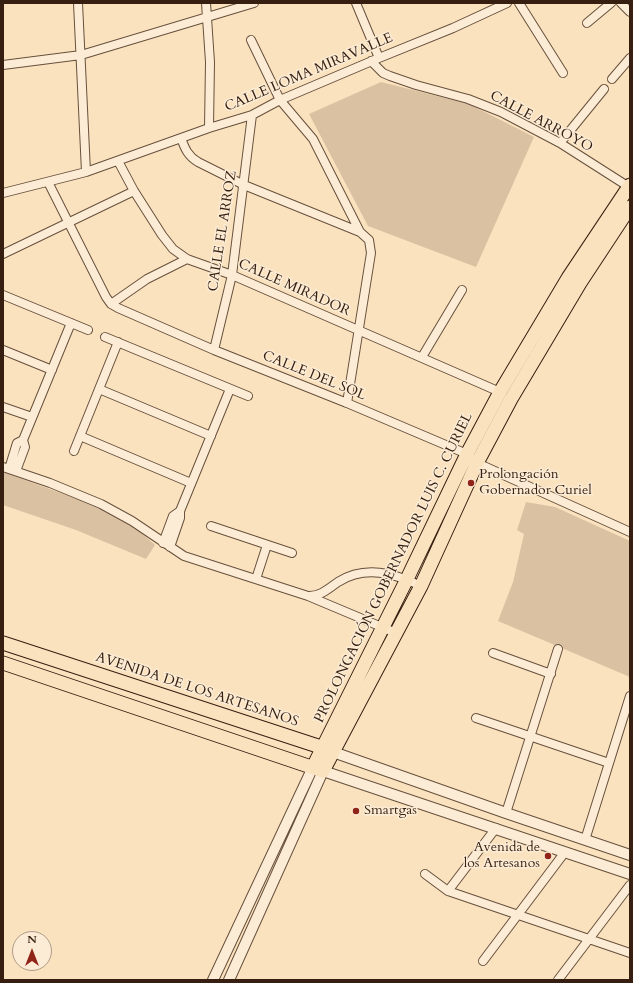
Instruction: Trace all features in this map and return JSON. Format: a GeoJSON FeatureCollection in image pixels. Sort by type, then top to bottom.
{"type":"FeatureCollection","features":[{"type":"Feature","properties":{"kind":"main road","name":"PROLONGACIÓN GOBERNADOR LUIS C. CURIEL"},"geometry":{"type":"LineString","coordinates":[[328,750],[382,627],[407,579],[467,454],[500,392],[568,278],[629,186]]}},
{"type":"Feature","properties":{"kind":"main road","name":"PROLONGACIÓN GOBERNADOR LUIS C. CURIEL"},"geometry":{"type":"LineString","coordinates":[[318,769],[396,633],[421,586],[478,463],[512,399],[573,295],[630,207]]}},
{"type":"Feature","properties":{"kind":"main road","name":"AVENIDA DE LOS ARTESANOS"},"geometry":{"type":"LineString","coordinates":[[3,643],[328,750]]}},
{"type":"Feature","properties":{"kind":"main road"},"geometry":{"type":"LineString","coordinates":[[3,663],[318,769]]}},
{"type":"Feature","properties":{"kind":"street"},"geometry":{"type":"LineString","coordinates":[[78,3],[86,172]]}},
{"type":"Feature","properties":{"kind":"street"},"geometry":{"type":"LineString","coordinates":[[206,3],[210,62],[209,128]]}},
{"type":"Feature","properties":{"kind":"street"},"geometry":{"type":"LineString","coordinates":[[3,65],[81,55],[254,3]]}},
{"type":"Feature","properties":{"kind":"street","name":"CALLE ARROYO"},"geometry":{"type":"LineString","coordinates":[[356,3],[375,60],[383,73],[416,85],[468,99],[501,112],[560,143],[629,186]]}},
{"type":"Feature","properties":{"kind":"street","name":"CALLE LOMA MIRAVALLE"},"geometry":{"type":"LineString","coordinates":[[3,193],[86,172],[209,128],[252,115],[280,100],[453,28],[507,3]]}},
{"type":"Feature","properties":{"kind":"street"},"geometry":{"type":"LineString","coordinates":[[518,3],[563,73]]}},
{"type":"Feature","properties":{"kind":"street"},"geometry":{"type":"LineString","coordinates":[[587,23],[611,3]]}},
{"type":"Feature","properties":{"kind":"street"},"geometry":{"type":"LineString","coordinates":[[621,3],[630,12]]}},
{"type":"Feature","properties":{"kind":"street"},"geometry":{"type":"LineString","coordinates":[[251,40],[280,100],[313,139],[360,232]]}},
{"type":"Feature","properties":{"kind":"street"},"geometry":{"type":"LineString","coordinates":[[612,79],[630,58]]}},
{"type":"Feature","properties":{"kind":"street"},"geometry":{"type":"LineString","coordinates":[[560,143],[604,90]]}},
{"type":"Feature","properties":{"kind":"street","name":"CALLE EL ARROZ"},"geometry":{"type":"LineString","coordinates":[[214,350],[232,275],[252,115]]}},
{"type":"Feature","properties":{"kind":"street"},"geometry":{"type":"LineString","coordinates":[[181,138],[187,153],[191,158],[244,185],[360,232],[369,240],[371,253],[347,403]]}},
{"type":"Feature","properties":{"kind":"street","name":"CALLE MIRADOR"},"geometry":{"type":"LineString","coordinates":[[118,161],[134,191],[162,235],[179,255],[186,259],[232,275],[500,392]]}},
{"type":"Feature","properties":{"kind":"street"},"geometry":{"type":"LineString","coordinates":[[48,182],[67,223],[111,304],[147,279],[186,259]]}},
{"type":"Feature","properties":{"kind":"street"},"geometry":{"type":"LineString","coordinates":[[3,254],[134,191]]}},
{"type":"Feature","properties":{"kind":"street"},"geometry":{"type":"LineString","coordinates":[[422,358],[462,290]]}},
{"type":"Feature","properties":{"kind":"street"},"geometry":{"type":"LineString","coordinates":[[3,295],[88,330]]}},
{"type":"Feature","properties":{"kind":"street","name":"CALLE DEL SOL"},"geometry":{"type":"LineString","coordinates":[[111,304],[214,350],[347,403],[467,454],[478,463],[630,532]]}},
{"type":"Feature","properties":{"kind":"street"},"geometry":{"type":"LineString","coordinates":[[71,323],[23,440],[18,443],[9,469],[50,483],[101,504],[132,521],[184,556],[308,596],[396,633]]}},
{"type":"Feature","properties":{"kind":"street"},"geometry":{"type":"LineString","coordinates":[[104,337],[248,396]]}},
{"type":"Feature","properties":{"kind":"street"},"geometry":{"type":"LineString","coordinates":[[74,451],[118,342]]}},
{"type":"Feature","properties":{"kind":"street"},"geometry":{"type":"LineString","coordinates":[[3,350],[52,370]]}},
{"type":"Feature","properties":{"kind":"street"},"geometry":{"type":"LineString","coordinates":[[99,389],[211,436]]}},
{"type":"Feature","properties":{"kind":"street"},"geometry":{"type":"LineString","coordinates":[[167,545],[173,516],[180,511],[230,389]]}},
{"type":"Feature","properties":{"kind":"street"},"geometry":{"type":"LineString","coordinates":[[3,407],[32,418]]}},
{"type":"Feature","properties":{"kind":"street"},"geometry":{"type":"LineString","coordinates":[[80,436],[191,483]]}},
{"type":"Feature","properties":{"kind":"street"},"geometry":{"type":"LineString","coordinates":[[211,526],[292,553]]}},
{"type":"Feature","properties":{"kind":"street"},"geometry":{"type":"LineString","coordinates":[[256,579],[267,545]]}},
{"type":"Feature","properties":{"kind":"street"},"geometry":{"type":"LineString","coordinates":[[308,596],[319,596],[343,579],[364,572],[386,574],[407,579],[421,586]]}},
{"type":"Feature","properties":{"kind":"street"},"geometry":{"type":"LineString","coordinates":[[506,813],[558,649]]}},
{"type":"Feature","properties":{"kind":"street"},"geometry":{"type":"LineString","coordinates":[[493,652],[551,674]]}},
{"type":"Feature","properties":{"kind":"street"},"geometry":{"type":"LineString","coordinates":[[585,840],[630,696]]}},
{"type":"Feature","properties":{"kind":"street"},"geometry":{"type":"LineString","coordinates":[[476,718],[609,763]]}},
{"type":"Feature","properties":{"kind":"street","name":"AVENIDA DE LOS ARTESANOS"},"geometry":{"type":"LineString","coordinates":[[328,750],[630,855]]}},
{"type":"Feature","properties":{"kind":"street"},"geometry":{"type":"LineString","coordinates":[[318,769],[630,874]]}},
{"type":"Feature","properties":{"kind":"street","name":"PROLONGACIÓN GOBERNADOR LUIS C. CURIEL"},"geometry":{"type":"LineString","coordinates":[[213,980],[318,769]]}},
{"type":"Feature","properties":{"kind":"street","name":"PROLONGACIÓN GOBERNADOR LUIS C. CURIEL"},"geometry":{"type":"LineString","coordinates":[[229,980],[318,769]]}},
{"type":"Feature","properties":{"kind":"street"},"geometry":{"type":"LineString","coordinates":[[448,891],[496,828]]}},
{"type":"Feature","properties":{"kind":"street"},"geometry":{"type":"LineString","coordinates":[[546,845],[552,829]]}},
{"type":"Feature","properties":{"kind":"street"},"geometry":{"type":"LineString","coordinates":[[483,961],[566,852]]}},
{"type":"Feature","properties":{"kind":"street"},"geometry":{"type":"LineString","coordinates":[[425,874],[448,891],[630,953]]}},
{"type":"Feature","properties":{"kind":"street"},"geometry":{"type":"LineString","coordinates":[[558,980],[630,885]]}},
{"type":"Feature","properties":{"kind":"shaded area"},"geometry":{"type":"Polygon","coordinates":[[[381,82],[469,104],[534,137],[476,267],[368,226],[309,114],[381,82]]]}},
{"type":"Feature","properties":{"kind":"shaded area"},"geometry":{"type":"Polygon","coordinates":[[[3,472],[96,506],[136,528],[155,545],[146,559],[76,530],[3,505],[3,472]]]}},
{"type":"Feature","properties":{"kind":"shaded area"},"geometry":{"type":"Polygon","coordinates":[[[526,502],[555,507],[630,541],[630,677],[498,621],[513,582],[524,534],[517,530],[526,502]]]}},
{"type":"Feature","properties":{"kind":"place","name":"Prolongación Gobernador Curiel"},"geometry":{"type":"Point","coordinates":[471,483]}},
{"type":"Feature","properties":{"kind":"place","name":"Smartgas"},"geometry":{"type":"Point","coordinates":[356,811]}},
{"type":"Feature","properties":{"kind":"place","name":"Avenida de los Artesanos"},"geometry":{"type":"Point","coordinates":[548,856]}}]}
